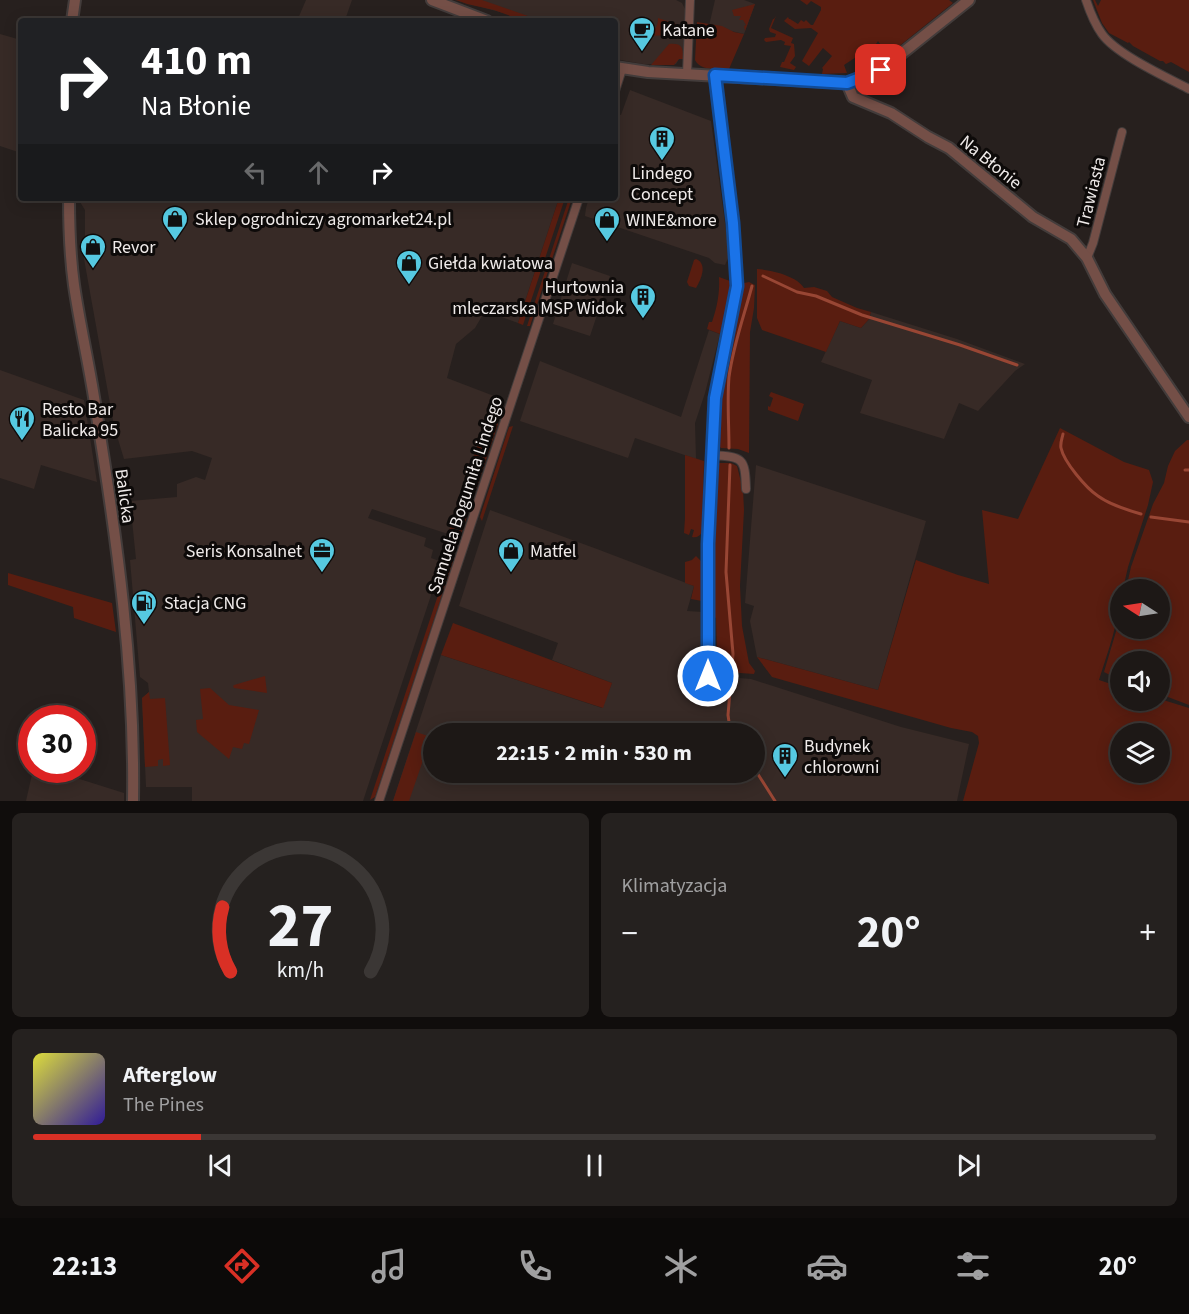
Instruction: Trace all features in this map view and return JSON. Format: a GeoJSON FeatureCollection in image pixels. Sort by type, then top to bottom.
{"type":"FeatureCollection","features":[{"type":"Feature","properties":{"kind":"street"},"geometry":{"type":"LineString","coordinates":[[72,18],[75,0]]}},
{"type":"Feature","properties":{"kind":"street"},"geometry":{"type":"LineString","coordinates":[[432,0],[479,18]]}},
{"type":"Feature","properties":{"kind":"street"},"geometry":{"type":"LineString","coordinates":[[687,74],[690,0]]}},
{"type":"Feature","properties":{"kind":"street"},"geometry":{"type":"LineString","coordinates":[[619,68],[648,72],[847,83],[881,70],[969,0]]}},
{"type":"Feature","properties":{"kind":"street"},"geometry":{"type":"LineString","coordinates":[[1086,0],[1092,18],[1103,36],[1118,49],[1189,89]]}},
{"type":"Feature","properties":{"kind":"street"},"geometry":{"type":"LineString","coordinates":[[708,676],[708,544],[715,398],[737,286],[733,223],[715,75]]}},
{"type":"Feature","properties":{"kind":"street","name":"Na Błonie"},"geometry":{"type":"LineString","coordinates":[[847,83],[854,97],[891,113],[954,152],[1033,217],[1071,239],[1087,258],[1105,294],[1189,417]]}},
{"type":"Feature","properties":{"kind":"street","name":"Trawiasta"},"geometry":{"type":"LineString","coordinates":[[1087,258],[1122,132]]}},
{"type":"Feature","properties":{"kind":"street","name":"Balicka"},"geometry":{"type":"LineString","coordinates":[[69,201],[74,283],[97,418],[124,618],[131,712],[133,801]]}},
{"type":"Feature","properties":{"kind":"street","name":"Samuela Bogumiła Lindego"},"geometry":{"type":"LineString","coordinates":[[379,801],[578,201]]}},
{"type":"Feature","properties":{"kind":"street"},"geometry":{"type":"LineString","coordinates":[[711,455],[733,457],[742,462],[745,468],[746,489]]}},
{"type":"Feature","properties":{"kind":"shaded area"},"geometry":{"type":"Polygon","coordinates":[[[306,0],[352,0],[346,18],[298,18],[306,0]]]}},
{"type":"Feature","properties":{"kind":"shaded area"},"geometry":{"type":"Polygon","coordinates":[[[455,0],[676,0],[682,3],[685,9],[683,59],[679,59],[676,64],[672,65],[643,64],[618,60],[618,18],[522,18],[455,0]]]}},
{"type":"Feature","properties":{"kind":"shaded area"},"geometry":{"type":"Polygon","coordinates":[[[456,0],[482,0],[533,18],[516,18],[456,0]]]}},
{"type":"Feature","properties":{"kind":"shaded area"},"geometry":{"type":"Polygon","coordinates":[[[715,0],[744,0],[755,4],[744,34],[709,26],[715,0]]]}},
{"type":"Feature","properties":{"kind":"shaded area"},"geometry":{"type":"Polygon","coordinates":[[[800,0],[949,0],[953,3],[888,55],[878,41],[844,65],[847,73],[822,74],[822,68],[832,56],[823,48],[809,66],[802,61],[818,33],[811,28],[795,29],[784,21],[788,17],[798,24],[801,20],[804,22],[806,20],[813,25],[821,7],[811,1],[807,5],[800,0]]]}},
{"type":"Feature","properties":{"kind":"shaded area"},"geometry":{"type":"Polygon","coordinates":[[[1093,0],[1098,6],[1101,0],[1189,0],[1189,72],[1171,62],[1166,64],[1109,33],[1102,23],[1093,0]]]}},
{"type":"Feature","properties":{"kind":"shaded area"},"geometry":{"type":"Polygon","coordinates":[[[755,4],[745,31],[744,26],[746,25],[743,20],[739,20],[741,16],[734,16],[732,10],[755,4]]]}},
{"type":"Feature","properties":{"kind":"shaded area"},"geometry":{"type":"Polygon","coordinates":[[[776,16],[771,28],[793,38],[791,43],[794,44],[795,56],[790,63],[796,67],[794,70],[780,67],[791,46],[784,45],[785,42],[781,40],[766,42],[764,40],[775,37],[776,34],[770,32],[769,29],[776,16]]]}},
{"type":"Feature","properties":{"kind":"shaded area"},"geometry":{"type":"Polygon","coordinates":[[[658,18],[676,24],[673,35],[639,35],[636,29],[652,31],[658,23],[658,18]]]}},
{"type":"Feature","properties":{"kind":"shaded area"},"geometry":{"type":"Polygon","coordinates":[[[697,22],[722,26],[744,34],[729,69],[705,68],[695,60],[697,22]]]}},
{"type":"Feature","properties":{"kind":"shaded area"},"geometry":{"type":"Polygon","coordinates":[[[0,34],[18,39],[18,152],[0,146],[0,34]]]}},
{"type":"Feature","properties":{"kind":"shaded area"},"geometry":{"type":"Polygon","coordinates":[[[669,44],[677,44],[681,47],[683,59],[679,59],[674,65],[651,65],[669,44]]]}},
{"type":"Feature","properties":{"kind":"shaded area","name":"Lindego Concept"},"geometry":{"type":"Polygon","coordinates":[[[630,90],[711,121],[729,252],[725,265],[585,216],[588,201],[618,201],[618,114],[621,115],[630,90]]]}},
{"type":"Feature","properties":{"kind":"shaded area"},"geometry":{"type":"Polygon","coordinates":[[[558,201],[518,323],[485,311],[475,328],[456,344],[447,378],[494,396],[448,534],[372,509],[368,518],[426,538],[424,546],[433,550],[431,558],[442,562],[363,801],[192,801],[192,787],[146,787],[142,698],[149,692],[148,683],[140,677],[130,560],[136,559],[130,501],[177,497],[177,484],[196,477],[205,480],[212,458],[192,451],[124,459],[114,426],[81,242],[85,237],[85,210],[80,202],[558,201]]]}},
{"type":"Feature","properties":{"kind":"shaded area"},"geometry":{"type":"Polygon","coordinates":[[[558,201],[564,201],[523,325],[518,323],[558,201]]]}},
{"type":"Feature","properties":{"kind":"shaded area"},"geometry":{"type":"Polygon","coordinates":[[[568,201],[571,201],[530,326],[527,326],[568,201]]]}},
{"type":"Feature","properties":{"kind":"shaded area"},"geometry":{"type":"Polygon","coordinates":[[[696,259],[700,261],[703,268],[696,288],[689,286],[687,282],[696,259]]]}},
{"type":"Feature","properties":{"kind":"shaded area"},"geometry":{"type":"Polygon","coordinates":[[[572,263],[610,276],[590,336],[553,324],[572,263]]]}},
{"type":"Feature","properties":{"kind":"shaded area"},"geometry":{"type":"Polygon","coordinates":[[[757,269],[790,277],[804,288],[814,287],[827,291],[832,297],[871,312],[869,319],[861,328],[840,321],[826,352],[762,330],[757,318],[757,269]]]}},
{"type":"Feature","properties":{"kind":"shaded area"},"geometry":{"type":"Polygon","coordinates":[[[719,277],[730,281],[731,289],[720,334],[707,329],[709,322],[712,322],[717,305],[719,277]]]}},
{"type":"Feature","properties":{"kind":"shaded area"},"geometry":{"type":"Polygon","coordinates":[[[749,282],[755,285],[750,332],[749,453],[738,449],[721,448],[715,436],[718,398],[742,287],[744,283],[749,282]]]}},
{"type":"Feature","properties":{"kind":"shaded area"},"geometry":{"type":"Polygon","coordinates":[[[871,312],[957,339],[1025,364],[1015,371],[978,411],[959,403],[944,439],[860,413],[872,380],[821,362],[840,321],[861,328],[869,319],[871,312]]]}},
{"type":"Feature","properties":{"kind":"shaded area"},"geometry":{"type":"Polygon","coordinates":[[[709,330],[720,334],[695,423],[696,459],[635,438],[628,458],[520,421],[540,361],[681,417],[709,330]]]}},
{"type":"Feature","properties":{"kind":"shaded area"},"geometry":{"type":"Polygon","coordinates":[[[0,370],[84,400],[97,482],[41,465],[34,489],[0,478],[0,370]]]}},
{"type":"Feature","properties":{"kind":"shaded area"},"geometry":{"type":"Polygon","coordinates":[[[771,392],[804,404],[798,421],[768,410],[773,398],[769,396],[771,392]]]}},
{"type":"Feature","properties":{"kind":"shaded area"},"geometry":{"type":"Polygon","coordinates":[[[488,414],[493,415],[453,535],[448,534],[488,414]]]}},
{"type":"Feature","properties":{"kind":"shaded area"},"geometry":{"type":"Polygon","coordinates":[[[496,419],[498,424],[461,534],[457,536],[496,419]]]}},
{"type":"Feature","properties":{"kind":"shaded area"},"geometry":{"type":"Polygon","coordinates":[[[513,426],[482,521],[480,517],[509,427],[513,426]]]}},
{"type":"Feature","properties":{"kind":"shaded area"},"geometry":{"type":"Polygon","coordinates":[[[1060,428],[1124,462],[1149,470],[1153,482],[1148,505],[1125,579],[1110,579],[1110,639],[1112,639],[1099,680],[1110,684],[1110,711],[1170,711],[1170,702],[1189,708],[1189,801],[963,801],[979,743],[978,736],[972,732],[772,677],[757,657],[878,690],[916,560],[989,584],[982,510],[1018,519],[1060,428]]]}},
{"type":"Feature","properties":{"kind":"shaded area"},"geometry":{"type":"Polygon","coordinates":[[[1189,440],[1189,705],[1170,698],[1170,651],[1110,651],[1114,639],[1170,639],[1170,579],[1128,579],[1153,504],[1164,483],[1175,451],[1189,440]]]}},
{"type":"Feature","properties":{"kind":"shaded area"},"geometry":{"type":"Polygon","coordinates":[[[685,455],[704,461],[702,532],[695,537],[692,537],[694,530],[691,529],[689,535],[684,533],[685,455]]]}},
{"type":"Feature","properties":{"kind":"shaded area"},"geometry":{"type":"Polygon","coordinates":[[[718,463],[731,463],[737,466],[743,490],[740,586],[742,626],[749,663],[755,671],[754,674],[712,671],[712,655],[717,653],[716,618],[712,616],[714,470],[718,463]]]}},
{"type":"Feature","properties":{"kind":"shaded area"},"geometry":{"type":"Polygon","coordinates":[[[756,465],[926,521],[878,690],[757,657],[750,621],[754,606],[745,603],[756,465]]]}},
{"type":"Feature","properties":{"kind":"shaded area"},"geometry":{"type":"Polygon","coordinates":[[[490,510],[694,586],[687,611],[703,612],[703,675],[751,679],[901,727],[969,744],[957,801],[393,801],[441,655],[602,708],[612,683],[552,660],[558,643],[459,606],[490,510]]]}},
{"type":"Feature","properties":{"kind":"shaded area"},"geometry":{"type":"Polygon","coordinates":[[[451,556],[453,562],[375,797],[370,800],[451,556]]]}},
{"type":"Feature","properties":{"kind":"shaded area"},"geometry":{"type":"Polygon","coordinates":[[[696,556],[701,561],[702,601],[691,599],[694,586],[685,583],[685,562],[696,556]]]}},
{"type":"Feature","properties":{"kind":"shaded area"},"geometry":{"type":"Polygon","coordinates":[[[8,573],[112,603],[116,632],[74,618],[73,607],[8,585],[8,573]]]}},
{"type":"Feature","properties":{"kind":"shaded area"},"geometry":{"type":"Polygon","coordinates":[[[453,623],[612,683],[603,708],[441,655],[453,623]]]}},
{"type":"Feature","properties":{"kind":"shaded area"},"geometry":{"type":"Polygon","coordinates":[[[1110,652],[1110,675],[1104,672],[1110,652]]]}},
{"type":"Feature","properties":{"kind":"shaded area"},"geometry":{"type":"Polygon","coordinates":[[[265,676],[267,693],[233,686],[234,685],[265,676]]]}},
{"type":"Feature","properties":{"kind":"shaded area"},"geometry":{"type":"Polygon","coordinates":[[[210,688],[229,705],[259,710],[249,744],[244,743],[242,749],[233,747],[229,759],[197,732],[196,720],[203,719],[200,689],[210,688]]]}},
{"type":"Feature","properties":{"kind":"shaded area"},"geometry":{"type":"Polygon","coordinates":[[[149,692],[150,699],[165,698],[170,765],[163,766],[163,759],[158,760],[158,766],[145,767],[142,698],[149,692]]]}},
{"type":"Feature","properties":{"kind":"shaded area"},"geometry":{"type":"Polygon","coordinates":[[[416,732],[423,734],[423,760],[409,801],[393,801],[416,732]]]}},
{"type":"Feature","properties":{"kind":"shaded area"},"geometry":{"type":"Polygon","coordinates":[[[30,783],[92,783],[124,793],[124,801],[26,801],[30,783]]]}},
{"type":"Feature","properties":{"kind":"waterway"},"geometry":{"type":"LineString","coordinates":[[763,276],[797,292],[816,296],[862,315],[1017,365]]}},
{"type":"Feature","properties":{"kind":"waterway"},"geometry":{"type":"LineString","coordinates":[[729,448],[729,377],[752,286]]}},
{"type":"Feature","properties":{"kind":"waterway"},"geometry":{"type":"LineString","coordinates":[[1063,434],[1061,444],[1063,454],[1088,487],[1108,502],[1141,514]]}},
{"type":"Feature","properties":{"kind":"waterway"},"geometry":{"type":"LineString","coordinates":[[729,723],[733,654],[726,572],[730,465]]}},
{"type":"Feature","properties":{"kind":"waterway"},"geometry":{"type":"LineString","coordinates":[[1151,517],[1189,522]]}},
{"type":"Feature","properties":{"kind":"waterway"},"geometry":{"type":"LineString","coordinates":[[764,783],[775,801]]}},
{"type":"Feature","properties":{"kind":"place","name":"Katane"},"geometry":{"type":"Point","coordinates":[642,53]}},
{"type":"Feature","properties":{"kind":"place","name":"Lindego Concept"},"geometry":{"type":"Point","coordinates":[662,162]}},
{"type":"Feature","properties":{"kind":"place","name":"Sklep ogrodniczy agromarket24.pl"},"geometry":{"type":"Point","coordinates":[175,242]}},
{"type":"Feature","properties":{"kind":"place","name":"WINE&more"},"geometry":{"type":"Point","coordinates":[607,243]}},
{"type":"Feature","properties":{"kind":"place","name":"Revor"},"geometry":{"type":"Point","coordinates":[93,270]}},
{"type":"Feature","properties":{"kind":"place","name":"Giełda kwiatowa"},"geometry":{"type":"Point","coordinates":[409,286]}},
{"type":"Feature","properties":{"kind":"place","name":"Hurtownia mleczarska MSP Widok"},"geometry":{"type":"Point","coordinates":[643,320]}},
{"type":"Feature","properties":{"kind":"place","name":"Resto Bar Balicka 95"},"geometry":{"type":"Point","coordinates":[22,442]}},
{"type":"Feature","properties":{"kind":"place","name":"Seris Konsalnet"},"geometry":{"type":"Point","coordinates":[322,574]}},
{"type":"Feature","properties":{"kind":"place","name":"Matfel"},"geometry":{"type":"Point","coordinates":[511,574]}},
{"type":"Feature","properties":{"kind":"place","name":"Stacja CNG"},"geometry":{"type":"Point","coordinates":[144,626]}},
{"type":"Feature","properties":{"kind":"place","name":"Budynek chlorowni"},"geometry":{"type":"Point","coordinates":[785,779]}},
{"type":"Feature","properties":{"kind":"route"},"geometry":{"type":"LineString","coordinates":[[708,676],[708,544],[715,398],[737,286],[733,223],[715,75],[847,83],[881,70]]}}]}
